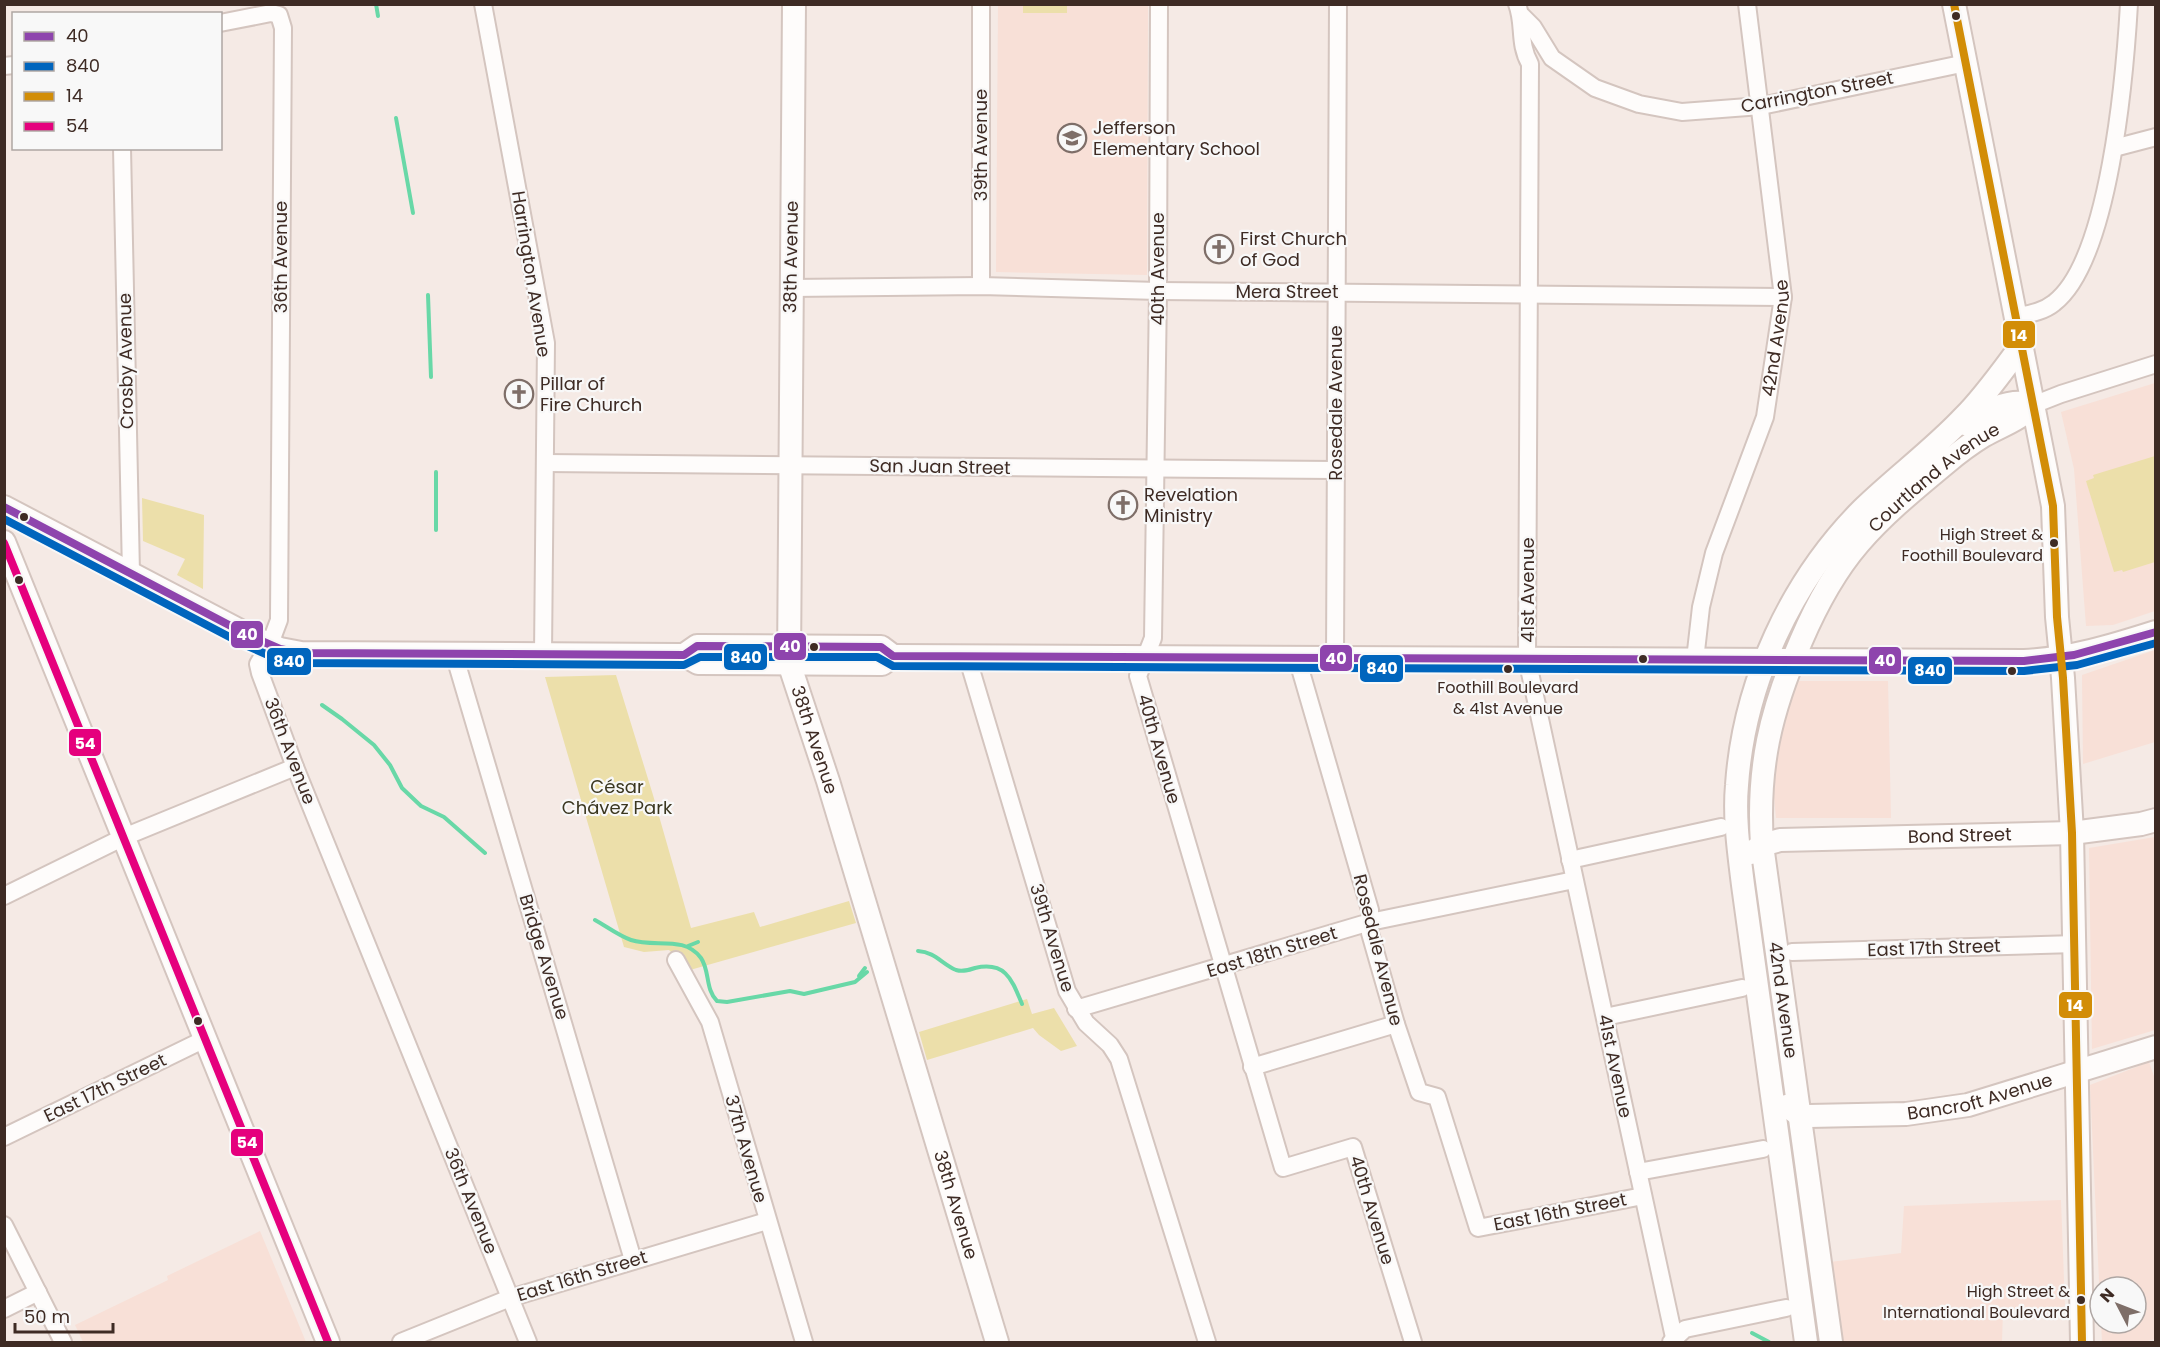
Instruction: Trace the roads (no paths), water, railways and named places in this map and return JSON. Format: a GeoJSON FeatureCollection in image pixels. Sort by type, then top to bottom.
{"type":"FeatureCollection","features":[{"type":"Feature","properties":{"kind":"main road","name":"38th Avenue"},"geometry":{"type":"LineString","coordinates":[[794,4],[789,655],[997,1342]]}},
{"type":"Feature","properties":{"kind":"main road"},"geometry":{"type":"LineString","coordinates":[[1954,4],[2015,317],[2049,476],[2053,506],[2057,617],[2072,833],[2076,944],[2076,1072],[2082,1342]]}},
{"type":"Feature","properties":{"kind":"main road","name":"Courtland Avenue"},"geometry":{"type":"LineString","coordinates":[[1766,660],[1795,598],[1825,554],[1862,510],[1934,446],[1980,399],[2021,346]]}},
{"type":"Feature","properties":{"kind":"main road","name":"Courtland Avenue"},"geometry":{"type":"LineString","coordinates":[[1792,660],[1828,586],[1853,550],[1877,524],[1965,448],[1982,436],[2026,413],[2033,405],[2024,402],[1994,410],[1972,420],[1934,446]]}},
{"type":"Feature","properties":{"kind":"main road"},"geometry":{"type":"LineString","coordinates":[[4,507],[270,644],[301,653],[684,655],[698,663],[789,655],[882,664],[893,656],[2024,661],[2061,658],[2092,652],[2156,632]]}},
{"type":"Feature","properties":{"kind":"main road"},"geometry":{"type":"LineString","coordinates":[[4,542],[328,1342]]}},
{"type":"Feature","properties":{"kind":"main road","name":"42nd Avenue"},"geometry":{"type":"LineString","coordinates":[[1766,660],[1750,703],[1740,756],[1736,819],[1743,885],[1806,1342]]}},
{"type":"Feature","properties":{"kind":"main road","name":"42nd Avenue"},"geometry":{"type":"LineString","coordinates":[[1792,660],[1768,732],[1761,790],[1762,845],[1831,1342]]}},
{"type":"Feature","properties":{"kind":"main road","name":"Bond Street"},"geometry":{"type":"LineString","coordinates":[[1762,845],[1780,840],[2072,833],[2156,820]]}},
{"type":"Feature","properties":{"kind":"main road"},"geometry":{"type":"LineString","coordinates":[[1743,885],[1743,873],[1749,856],[1762,845]]}},
{"type":"Feature","properties":{"kind":"main road"},"geometry":{"type":"LineString","coordinates":[[1764,1031],[1778,1056],[1786,1105],[1799,1115]]}},
{"type":"Feature","properties":{"kind":"main road","name":"Bancroft Avenue"},"geometry":{"type":"LineString","coordinates":[[1799,1115],[1887,1114],[1946,1109],[1989,1099],[2156,1047]]}},
{"type":"Feature","properties":{"kind":"street","name":"Harrington Avenue"},"geometry":{"type":"LineString","coordinates":[[483,4],[546,343],[543,654]]}},
{"type":"Feature","properties":{"kind":"street","name":"39th Avenue"},"geometry":{"type":"LineString","coordinates":[[981,4],[981,286]]}},
{"type":"Feature","properties":{"kind":"street","name":"40th Avenue"},"geometry":{"type":"LineString","coordinates":[[1159,4],[1153,638],[1138,676],[1283,1168],[1353,1147],[1413,1342]]}},
{"type":"Feature","properties":{"kind":"street","name":"Rosedale Avenue"},"geometry":{"type":"LineString","coordinates":[[1335,658],[1338,4]]}},
{"type":"Feature","properties":{"kind":"street","name":"42nd Avenue"},"geometry":{"type":"LineString","coordinates":[[1695,660],[1701,607],[1714,553],[1765,417],[1783,297],[1747,4]]}},
{"type":"Feature","properties":{"kind":"street"},"geometry":{"type":"LineString","coordinates":[[2015,317],[2043,310],[2055,303],[2065,292],[2080,267],[2095,226],[2114,148],[2125,63],[2129,4]]}},
{"type":"Feature","properties":{"kind":"street","name":"Carrington Street"},"geometry":{"type":"LineString","coordinates":[[1520,10],[1552,58],[1595,88],[1640,104],[1682,112],[1761,106],[1965,63]]}},
{"type":"Feature","properties":{"kind":"street","name":"41st Avenue"},"geometry":{"type":"LineString","coordinates":[[1520,10],[1520,32],[1530,64],[1527,659],[1673,1342]]}},
{"type":"Feature","properties":{"kind":"street","name":"36th Avenue"},"geometry":{"type":"LineString","coordinates":[[222,23],[271,13],[279,15],[283,28],[279,620],[270,644],[258,664],[260,673],[295,767],[528,1342]]}},
{"type":"Feature","properties":{"kind":"street"},"geometry":{"type":"LineString","coordinates":[[1530,64],[1552,58]]}},
{"type":"Feature","properties":{"kind":"street"},"geometry":{"type":"LineString","coordinates":[[2114,148],[2156,137]]}},
{"type":"Feature","properties":{"kind":"street","name":"Crosby Avenue"},"geometry":{"type":"LineString","coordinates":[[122,150],[131,573]]}},
{"type":"Feature","properties":{"kind":"street","name":"Mera Street"},"geometry":{"type":"LineString","coordinates":[[791,288],[981,286],[1158,291],[1783,297]]}},
{"type":"Feature","properties":{"kind":"street"},"geometry":{"type":"LineString","coordinates":[[2033,405],[2156,364]]}},
{"type":"Feature","properties":{"kind":"street","name":"San Juan Street"},"geometry":{"type":"LineString","coordinates":[[545,464],[1335,470]]}},
{"type":"Feature","properties":{"kind":"street","name":"Bridge Avenue"},"geometry":{"type":"LineString","coordinates":[[454,654],[633,1260]]}},
{"type":"Feature","properties":{"kind":"street","name":"39th Avenue"},"geometry":{"type":"LineString","coordinates":[[967,656],[1067,992],[1086,1023],[1110,1045],[1119,1059],[1207,1342]]}},
{"type":"Feature","properties":{"kind":"street","name":"Rosedale Avenue"},"geometry":{"type":"LineString","coordinates":[[1297,658],[1370,910],[1370,933],[1396,1024],[1419,1092],[1437,1097],[1478,1228]]}},
{"type":"Feature","properties":{"kind":"street"},"geometry":{"type":"LineString","coordinates":[[4,896],[124,837],[295,767]]}},
{"type":"Feature","properties":{"kind":"street"},"geometry":{"type":"LineString","coordinates":[[1570,860],[1721,827]]}},
{"type":"Feature","properties":{"kind":"street","name":"East 18th Street"},"geometry":{"type":"LineString","coordinates":[[1077,1009],[1370,922],[1574,880]]}},
{"type":"Feature","properties":{"kind":"street","name":"East 17th Street"},"geometry":{"type":"LineString","coordinates":[[1792,952],[2076,944]]}},
{"type":"Feature","properties":{"kind":"street","name":"37th Avenue"},"geometry":{"type":"LineString","coordinates":[[676,960],[710,1022],[804,1342]]}},
{"type":"Feature","properties":{"kind":"street"},"geometry":{"type":"LineString","coordinates":[[1605,1017],[1742,987]]}},
{"type":"Feature","properties":{"kind":"street"},"geometry":{"type":"LineString","coordinates":[[1252,1067],[1396,1024]]}},
{"type":"Feature","properties":{"kind":"street","name":"East 17th Street"},"geometry":{"type":"LineString","coordinates":[[4,1137],[205,1039]]}},
{"type":"Feature","properties":{"kind":"street","name":"East 16th Street"},"geometry":{"type":"LineString","coordinates":[[1638,1172],[1763,1149]]}},
{"type":"Feature","properties":{"kind":"street","name":"East 16th Street"},"geometry":{"type":"LineString","coordinates":[[1478,1228],[1643,1196]]}},
{"type":"Feature","properties":{"kind":"street","name":"East 16th Street"},"geometry":{"type":"LineString","coordinates":[[401,1342],[510,1298],[767,1221]]}},
{"type":"Feature","properties":{"kind":"street"},"geometry":{"type":"LineString","coordinates":[[4,1225],[63,1342]]}},
{"type":"Feature","properties":{"kind":"street"},"geometry":{"type":"LineString","coordinates":[[4,1309],[38,1292]]}},
{"type":"Feature","properties":{"kind":"street"},"geometry":{"type":"LineString","coordinates":[[1673,1342],[1685,1329],[1786,1308]]}},
{"type":"Feature","properties":{"kind":"waterway"},"geometry":{"type":"LineString","coordinates":[[376,4],[378,16]]}},
{"type":"Feature","properties":{"kind":"waterway"},"geometry":{"type":"LineString","coordinates":[[396,118],[413,213]]}},
{"type":"Feature","properties":{"kind":"waterway"},"geometry":{"type":"LineString","coordinates":[[428,295],[431,377]]}},
{"type":"Feature","properties":{"kind":"waterway"},"geometry":{"type":"LineString","coordinates":[[436,472],[436,530]]}},
{"type":"Feature","properties":{"kind":"waterway"},"geometry":{"type":"LineString","coordinates":[[322,705],[374,745],[390,765],[402,788],[421,806],[444,817],[485,853]]}},
{"type":"Feature","properties":{"kind":"waterway"},"geometry":{"type":"LineString","coordinates":[[595,920],[631,940],[678,944],[694,951],[704,963],[711,991],[717,1001],[727,1002],[790,991],[804,994],[855,982],[867,972]]}},
{"type":"Feature","properties":{"kind":"waterway"},"geometry":{"type":"LineString","coordinates":[[688,946],[698,942]]}},
{"type":"Feature","properties":{"kind":"waterway"},"geometry":{"type":"LineString","coordinates":[[918,951],[934,956],[956,970],[986,967],[1001,970],[1011,980],[1022,1004]]}},
{"type":"Feature","properties":{"kind":"waterway"},"geometry":{"type":"LineString","coordinates":[[859,976],[865,968]]}},
{"type":"Feature","properties":{"kind":"waterway"},"geometry":{"type":"LineString","coordinates":[[1752,1333],[1769,1342]]}},
{"type":"Feature","properties":{"kind":"place","name":"Jefferson Elementary School"},"geometry":{"type":"Point","coordinates":[1072,138]}},
{"type":"Feature","properties":{"kind":"place","name":"First Church of God"},"geometry":{"type":"Point","coordinates":[1219,249]}},
{"type":"Feature","properties":{"kind":"place","name":"Pillar of Fire Church"},"geometry":{"type":"Point","coordinates":[519,394]}},
{"type":"Feature","properties":{"kind":"place","name":"Revelation Ministry"},"geometry":{"type":"Point","coordinates":[1123,505]}},
{"type":"Feature","properties":{"kind":"place","name":"High Street & Foothill Boulevard"},"geometry":{"type":"Point","coordinates":[2054,543]}},
{"type":"Feature","properties":{"kind":"place","name":"Foothill Boulevard & 41st Avenue"},"geometry":{"type":"Point","coordinates":[1508,669]}},
{"type":"Feature","properties":{"kind":"place","name":"High Street & International Boulevard"},"geometry":{"type":"Point","coordinates":[2081,1300]}},
{"type":"Feature","properties":{"kind":"park label","name":"César Chávez Park"},"geometry":{"type":"Point","coordinates":[617,797]}}]}
